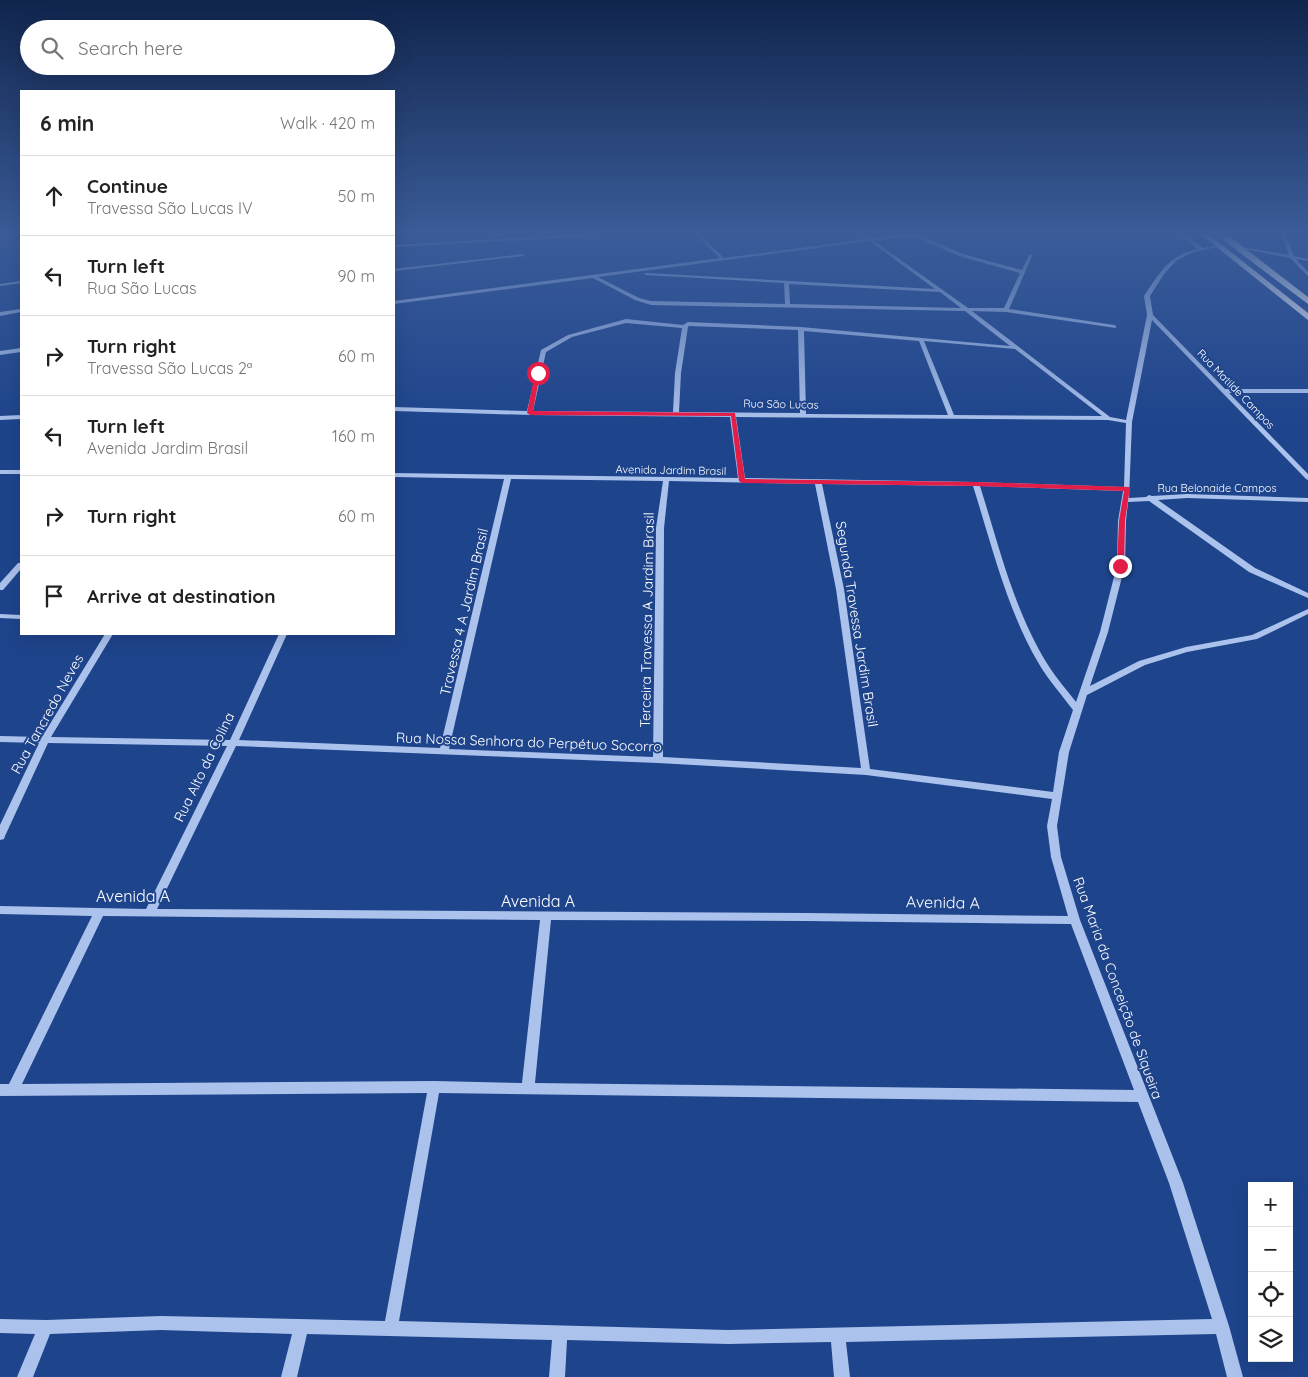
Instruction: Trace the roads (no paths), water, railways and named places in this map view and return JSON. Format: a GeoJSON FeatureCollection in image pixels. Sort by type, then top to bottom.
{"type":"FeatureCollection","features":[{"type":"Feature","properties":{"kind":"highway"},"geometry":{"type":"LineString","coordinates":[[1284,297],[1307,316]]}},
{"type":"Feature","properties":{"kind":"street"},"geometry":{"type":"LineString","coordinates":[[395,303],[438,297]]}},
{"type":"Feature","properties":{"kind":"street"},"geometry":{"type":"LineString","coordinates":[[634,297],[651,303],[1006,310],[1114,327]]}},
{"type":"Feature","properties":{"kind":"street"},"geometry":{"type":"LineString","coordinates":[[787,297],[788,306]]}},
{"type":"Feature","properties":{"kind":"street"},"geometry":{"type":"LineString","coordinates":[[950,297],[1108,418]]}},
{"type":"Feature","properties":{"kind":"street"},"geometry":{"type":"LineString","coordinates":[[1006,310],[1011,297]]}},
{"type":"Feature","properties":{"kind":"street","name":"Rua Maria da Conceição de Siqueira"},"geometry":{"type":"LineString","coordinates":[[1147,297],[1150,315],[1129,422],[1127,489],[1122,521],[1120,566],[1104,632],[1064,752],[1052,826],[1056,856],[1075,920],[1176,1183],[1222,1326],[1235,1377]]}},
{"type":"Feature","properties":{"kind":"street"},"geometry":{"type":"LineString","coordinates":[[0,314],[20,311]]}},
{"type":"Feature","properties":{"kind":"street","name":"Rua Matilde Campos"},"geometry":{"type":"LineString","coordinates":[[1150,315],[1308,478]]}},
{"type":"Feature","properties":{"kind":"street"},"geometry":{"type":"LineString","coordinates":[[530,413],[543,351],[570,336],[626,322],[686,326],[801,329],[1018,348]]}},
{"type":"Feature","properties":{"kind":"street"},"geometry":{"type":"LineString","coordinates":[[676,413],[678,373],[686,326]]}},
{"type":"Feature","properties":{"kind":"street"},"geometry":{"type":"LineString","coordinates":[[801,329],[803,415]]}},
{"type":"Feature","properties":{"kind":"street"},"geometry":{"type":"LineString","coordinates":[[921,340],[952,417]]}},
{"type":"Feature","properties":{"kind":"street"},"geometry":{"type":"LineString","coordinates":[[0,353],[20,350]]}},
{"type":"Feature","properties":{"kind":"street"},"geometry":{"type":"LineString","coordinates":[[1225,391],[1308,391]]}},
{"type":"Feature","properties":{"kind":"street","name":"Rua São Lucas"},"geometry":{"type":"LineString","coordinates":[[396,409],[530,413],[1108,418],[1129,422]]}},
{"type":"Feature","properties":{"kind":"street"},"geometry":{"type":"LineString","coordinates":[[733,414],[742,481]]}},
{"type":"Feature","properties":{"kind":"street"},"geometry":{"type":"LineString","coordinates":[[0,418],[20,417]]}},
{"type":"Feature","properties":{"kind":"street"},"geometry":{"type":"LineString","coordinates":[[0,472],[20,472]]}},
{"type":"Feature","properties":{"kind":"street","name":"Avenida Jardim Brasil"},"geometry":{"type":"LineString","coordinates":[[395,475],[666,481],[976,484],[1127,489]]}},
{"type":"Feature","properties":{"kind":"street","name":"Travessa 4 A Jardim Brasil"},"geometry":{"type":"LineString","coordinates":[[444,752],[508,477]]}},
{"type":"Feature","properties":{"kind":"street","name":"Terceira Travessa A Jardim Brasil"},"geometry":{"type":"LineString","coordinates":[[658,760],[660,536],[666,481]]}},
{"type":"Feature","properties":{"kind":"street","name":"Segunda Travessa Jardim Brasil"},"geometry":{"type":"LineString","coordinates":[[818,482],[840,588],[866,772]]}},
{"type":"Feature","properties":{"kind":"street"},"geometry":{"type":"LineString","coordinates":[[976,484],[1008,583],[1035,647],[1044,665],[1078,710]]}},
{"type":"Feature","properties":{"kind":"street","name":"Rua Belonaide Campos"},"geometry":{"type":"LineString","coordinates":[[1126,500],[1187,496],[1308,500]]}},
{"type":"Feature","properties":{"kind":"street"},"geometry":{"type":"LineString","coordinates":[[1150,497],[1252,570],[1308,596]]}},
{"type":"Feature","properties":{"kind":"street"},"geometry":{"type":"LineString","coordinates":[[0,588],[20,566]]}},
{"type":"Feature","properties":{"kind":"street"},"geometry":{"type":"LineString","coordinates":[[1084,693],[1142,663],[1186,650],[1254,637],[1308,611]]}},
{"type":"Feature","properties":{"kind":"street"},"geometry":{"type":"LineString","coordinates":[[0,616],[20,617]]}},
{"type":"Feature","properties":{"kind":"street","name":"Rua Tancredo Neves"},"geometry":{"type":"LineString","coordinates":[[0,836],[45,740],[108,635]]}},
{"type":"Feature","properties":{"kind":"street","name":"Rua Alto da Colina"},"geometry":{"type":"LineString","coordinates":[[150,912],[234,743],[283,635]]}},
{"type":"Feature","properties":{"kind":"street","name":"Rua Nossa Senhora do Perpétuo Socorro"},"geometry":{"type":"LineString","coordinates":[[0,739],[234,743],[658,760],[866,772],[1056,796]]}},
{"type":"Feature","properties":{"kind":"street","name":"Avenida A"},"geometry":{"type":"LineString","coordinates":[[0,910],[99,913],[150,912],[546,918],[895,917],[1075,920]]}},
{"type":"Feature","properties":{"kind":"street"},"geometry":{"type":"LineString","coordinates":[[99,913],[6,1089],[434,1087],[1143,1096]]}},
{"type":"Feature","properties":{"kind":"street"},"geometry":{"type":"LineString","coordinates":[[528,1088],[546,918]]}},
{"type":"Feature","properties":{"kind":"street"},"geometry":{"type":"LineString","coordinates":[[391,1327],[434,1087]]}},
{"type":"Feature","properties":{"kind":"street"},"geometry":{"type":"LineString","coordinates":[[0,1326],[46,1328],[161,1323],[301,1327],[391,1327],[728,1337],[1222,1326]]}},
{"type":"Feature","properties":{"kind":"street"},"geometry":{"type":"LineString","coordinates":[[289,1377],[301,1327]]}},
{"type":"Feature","properties":{"kind":"street"},"geometry":{"type":"LineString","coordinates":[[24,1377],[46,1328]]}},
{"type":"Feature","properties":{"kind":"street"},"geometry":{"type":"LineString","coordinates":[[557,1377],[560,1333]]}},
{"type":"Feature","properties":{"kind":"street"},"geometry":{"type":"LineString","coordinates":[[838,1336],[842,1377]]}}]}
